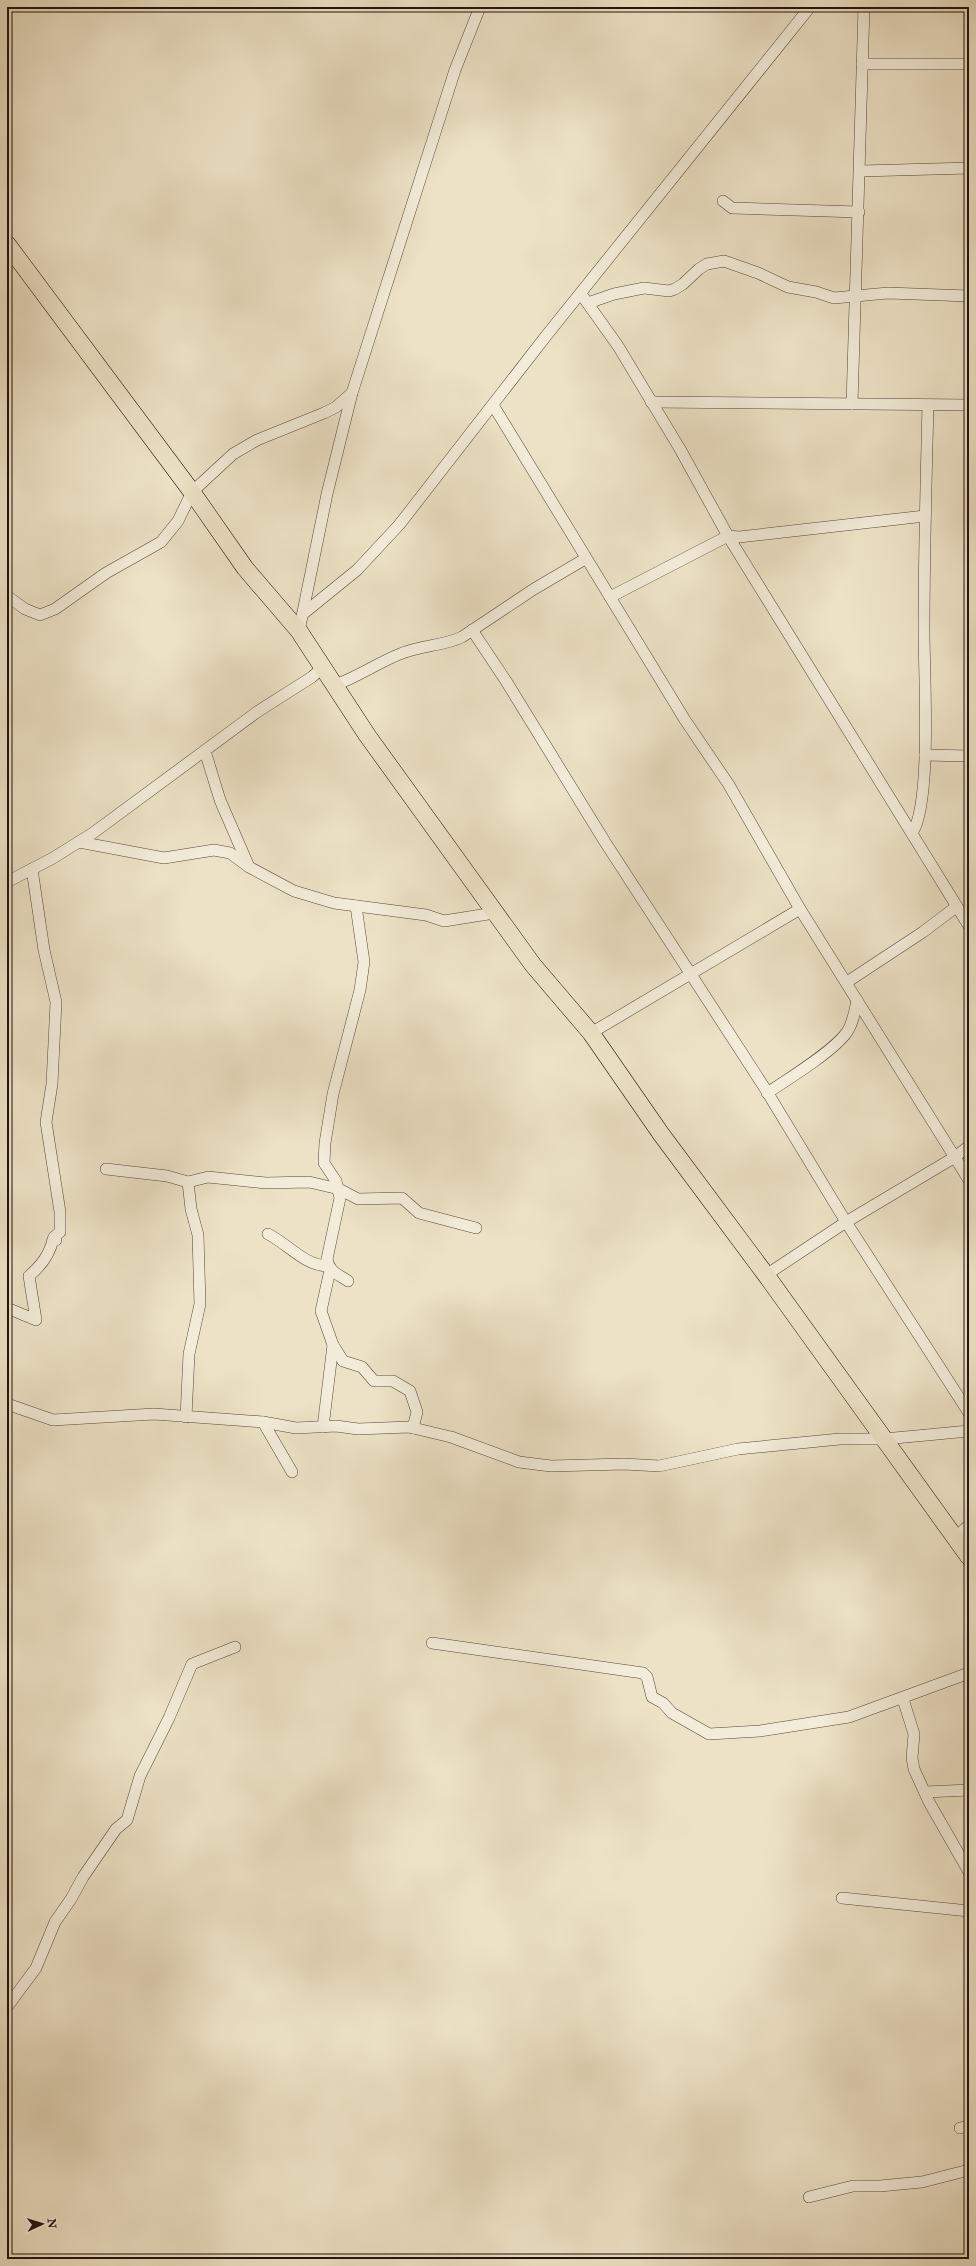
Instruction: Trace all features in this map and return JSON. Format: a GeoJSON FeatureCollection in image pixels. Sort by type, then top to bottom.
{"type":"FeatureCollection","features":[{"type":"Feature","properties":{"kind":"main road"},"geometry":{"type":"LineString","coordinates":[[7,244],[192,492],[245,568],[299,631],[336,685],[367,735],[533,965],[591,1033],[661,1134],[766,1275],[969,1557]]}},
{"type":"Feature","properties":{"kind":"street"},"geometry":{"type":"LineString","coordinates":[[299,631],[304,613],[327,494],[352,393],[455,70],[480,7]]}},
{"type":"Feature","properties":{"kind":"street"},"geometry":{"type":"LineString","coordinates":[[304,613],[357,570],[399,525],[810,7]]}},
{"type":"Feature","properties":{"kind":"street"},"geometry":{"type":"LineString","coordinates":[[852,404],[861,171],[864,7]]}},
{"type":"Feature","properties":{"kind":"street"},"geometry":{"type":"LineString","coordinates":[[862,64],[969,64]]}},
{"type":"Feature","properties":{"kind":"street"},"geometry":{"type":"LineString","coordinates":[[861,171],[969,168]]}},
{"type":"Feature","properties":{"kind":"street"},"geometry":{"type":"LineString","coordinates":[[723,201],[732,208],[859,212]]}},
{"type":"Feature","properties":{"kind":"street"},"geometry":{"type":"LineString","coordinates":[[588,304],[614,294],[644,288],[669,291],[683,284],[699,269],[708,264],[724,262],[758,273],[788,287],[816,292],[834,298],[888,293],[969,296]]}},
{"type":"Feature","properties":{"kind":"street"},"geometry":{"type":"LineString","coordinates":[[581,294],[618,346],[680,449],[728,536],[891,803],[912,833],[969,926]]}},
{"type":"Feature","properties":{"kind":"street"},"geometry":{"type":"LineString","coordinates":[[8,598],[25,609],[40,615],[47,614],[106,573],[161,542],[178,521],[192,492],[233,454],[264,437],[324,413],[336,406],[352,393]]}},
{"type":"Feature","properties":{"kind":"street"},"geometry":{"type":"LineString","coordinates":[[651,402],[969,405]]}},
{"type":"Feature","properties":{"kind":"street"},"geometry":{"type":"LineString","coordinates":[[493,405],[585,559],[685,720],[729,785],[800,909],[847,982],[969,1180]]}},
{"type":"Feature","properties":{"kind":"street"},"geometry":{"type":"LineString","coordinates":[[912,833],[918,825],[922,804],[924,755],[925,516],[928,405]]}},
{"type":"Feature","properties":{"kind":"street"},"geometry":{"type":"LineString","coordinates":[[610,597],[728,536],[739,537],[798,532],[925,516]]}},
{"type":"Feature","properties":{"kind":"street"},"geometry":{"type":"LineString","coordinates":[[336,685],[351,680],[400,654],[427,645],[451,642],[534,589],[585,559]]}},
{"type":"Feature","properties":{"kind":"street"},"geometry":{"type":"LineString","coordinates":[[472,630],[506,681],[605,842],[767,1093],[846,1222],[969,1413]]}},
{"type":"Feature","properties":{"kind":"street"},"geometry":{"type":"LineString","coordinates":[[7,882],[79,842],[273,701],[312,677],[323,667]]}},
{"type":"Feature","properties":{"kind":"street"},"geometry":{"type":"LineString","coordinates":[[205,750],[220,800],[249,867]]}},
{"type":"Feature","properties":{"kind":"street"},"geometry":{"type":"LineString","coordinates":[[924,755],[969,756]]}},
{"type":"Feature","properties":{"kind":"street"},"geometry":{"type":"LineString","coordinates":[[79,842],[164,858],[214,850],[230,853],[249,867],[294,890],[334,903],[426,915],[444,921],[488,914],[494,910]]}},
{"type":"Feature","properties":{"kind":"street"},"geometry":{"type":"LineString","coordinates":[[7,1308],[36,1320],[29,1276],[42,1263],[49,1253],[53,1239],[56,1240],[54,1237],[60,1232],[60,1212],[46,1122],[52,1084],[56,1002],[44,950],[32,869]]}},
{"type":"Feature","properties":{"kind":"street"},"geometry":{"type":"LineString","coordinates":[[356,906],[364,951],[363,975],[333,1094],[324,1159],[339,1189],[339,1204],[327,1259],[329,1268],[320,1311],[333,1345],[342,1361],[362,1366],[374,1381],[393,1381],[410,1391],[416,1412],[414,1428]]}},
{"type":"Feature","properties":{"kind":"street"},"geometry":{"type":"LineString","coordinates":[[847,982],[923,932],[956,907]]}},
{"type":"Feature","properties":{"kind":"street"},"geometry":{"type":"LineString","coordinates":[[591,1033],[800,909]]}},
{"type":"Feature","properties":{"kind":"street"},"geometry":{"type":"LineString","coordinates":[[767,1093],[800,1072],[846,1033],[851,1024],[857,1000]]}},
{"type":"Feature","properties":{"kind":"street"},"geometry":{"type":"LineString","coordinates":[[766,1275],[846,1222],[955,1157],[969,1146]]}},
{"type":"Feature","properties":{"kind":"street"},"geometry":{"type":"LineString","coordinates":[[106,1170],[167,1176],[188,1182],[208,1177],[266,1183],[309,1182],[339,1189],[358,1199],[402,1198],[419,1213],[476,1228]]}},
{"type":"Feature","properties":{"kind":"street"},"geometry":{"type":"LineString","coordinates":[[186,1417],[189,1354],[200,1304],[198,1235],[191,1210],[188,1182]]}},
{"type":"Feature","properties":{"kind":"street"},"geometry":{"type":"LineString","coordinates":[[268,1234],[280,1240],[308,1262],[329,1268],[348,1281]]}},
{"type":"Feature","properties":{"kind":"street"},"geometry":{"type":"LineString","coordinates":[[323,1427],[333,1345]]}},
{"type":"Feature","properties":{"kind":"street"},"geometry":{"type":"LineString","coordinates":[[7,1404],[50,1420],[138,1414],[263,1422],[296,1428],[414,1428],[451,1437],[519,1462],[551,1466],[624,1464],[659,1466],[738,1449],[840,1439],[884,1439],[969,1431]]}},
{"type":"Feature","properties":{"kind":"street"},"geometry":{"type":"LineString","coordinates":[[263,1422],[292,1472]]}},
{"type":"Feature","properties":{"kind":"street"},"geometry":{"type":"LineString","coordinates":[[956,1538],[969,1525]]}},
{"type":"Feature","properties":{"kind":"street"},"geometry":{"type":"LineString","coordinates":[[432,1643],[643,1674],[647,1677],[652,1697],[663,1703],[675,1715],[701,1731],[712,1734],[760,1731],[809,1722],[840,1719],[903,1699],[969,1673]]}},
{"type":"Feature","properties":{"kind":"street"},"geometry":{"type":"LineString","coordinates":[[7,2007],[36,1968],[55,1922],[71,1899],[83,1877],[116,1829],[127,1820],[140,1776],[169,1718],[192,1664],[235,1647]]}},
{"type":"Feature","properties":{"kind":"street"},"geometry":{"type":"LineString","coordinates":[[903,1699],[909,1714],[915,1737],[913,1766],[925,1792],[969,1872]]}},
{"type":"Feature","properties":{"kind":"street"},"geometry":{"type":"LineString","coordinates":[[925,1792],[969,1790]]}},
{"type":"Feature","properties":{"kind":"street"},"geometry":{"type":"LineString","coordinates":[[842,1898],[969,1911]]}},
{"type":"Feature","properties":{"kind":"street"},"geometry":{"type":"LineString","coordinates":[[809,2197],[853,2186],[880,2186],[922,2182],[969,2170]]}}]}
